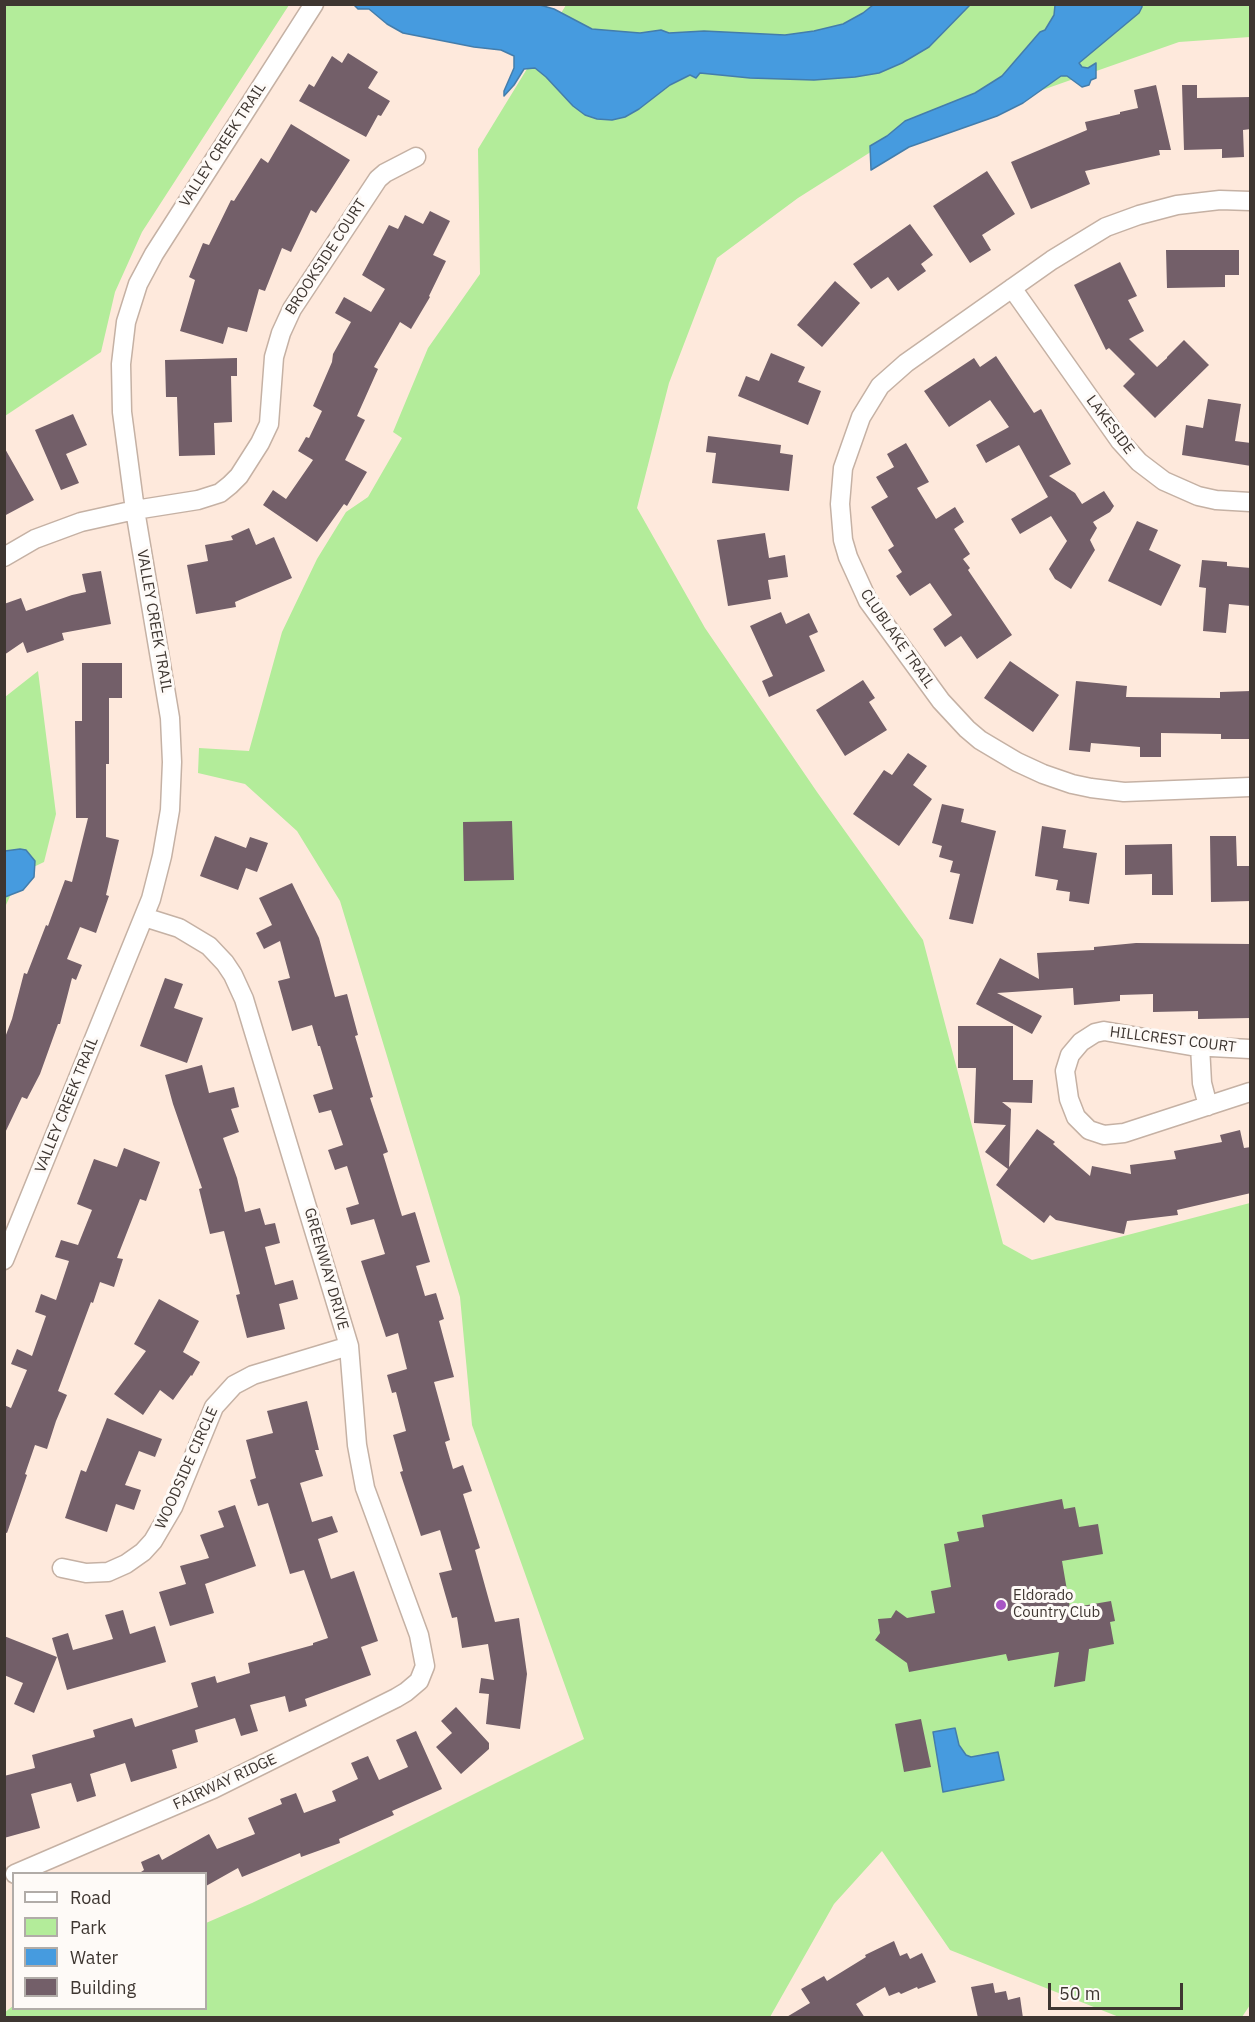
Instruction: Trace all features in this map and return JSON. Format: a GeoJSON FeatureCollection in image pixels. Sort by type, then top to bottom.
{"type":"FeatureCollection","features":[{"type":"Feature","properties":{"kind":"street","name":"VALLEY CREEK TRAIL"},"geometry":{"type":"LineString","coordinates":[[4,1260],[144,917],[156,881],[170,810],[172,752],[168,700],[135,510],[124,430],[121,364],[126,322],[132,301],[154,254],[314,4]]}},
{"type":"Feature","properties":{"kind":"street","name":"BROOKSIDE COURT"},"geometry":{"type":"LineString","coordinates":[[4,557],[35,539],[98,517],[210,497],[220,493],[239,476],[269,424],[274,357],[281,333],[292,309],[378,179],[417,157]]}},
{"type":"Feature","properties":{"kind":"street","name":"CLUBLAKE TRAIL"},"geometry":{"type":"LineString","coordinates":[[1251,201],[1197,202],[1177,205],[1131,218],[1090,236],[1012,288],[892,375],[880,386],[861,417],[843,468],[840,504],[843,540],[859,585],[868,601],[954,716],[980,740],[1017,762],[1072,784],[1108,791],[1251,788]]}},
{"type":"Feature","properties":{"kind":"street","name":"LAKESIDE"},"geometry":{"type":"LineString","coordinates":[[1012,288],[1120,441],[1139,462],[1164,481],[1198,496],[1216,500],[1251,502]]}},
{"type":"Feature","properties":{"kind":"street","name":"GREENWAY DRIVE"},"geometry":{"type":"LineString","coordinates":[[144,917],[179,928],[199,938],[225,963],[239,986],[250,1015],[349,1346],[361,1472],[370,1506],[418,1635],[424,1657],[423,1673]]}},
{"type":"Feature","properties":{"kind":"street","name":"HILLCREST COURT"},"geometry":{"type":"LineString","coordinates":[[1251,1049],[1200,1046],[1114,1031],[1095,1033],[1080,1042],[1070,1054],[1065,1071],[1069,1099],[1076,1117],[1083,1125],[1096,1133],[1124,1133],[1251,1092]]}},
{"type":"Feature","properties":{"kind":"street"},"geometry":{"type":"LineString","coordinates":[[1200,1046],[1202,1083],[1208,1106]]}},
{"type":"Feature","properties":{"kind":"street","name":"WOODSIDE CIRCLE"},"geometry":{"type":"LineString","coordinates":[[62,1568],[86,1573],[108,1572],[134,1560],[148,1546],[173,1507],[214,1407],[234,1384],[253,1375],[349,1346]]}},
{"type":"Feature","properties":{"kind":"street","name":"FAIRWAY RIDGE"},"geometry":{"type":"LineString","coordinates":[[19,1872],[213,1789],[396,1698],[414,1686],[423,1673]]}},
{"type":"Feature","properties":{"kind":"green space"},"geometry":{"type":"Polygon","coordinates":[[[5,4],[289,5],[142,232],[115,292],[101,352],[5,416],[5,4]]]}},
{"type":"Feature","properties":{"kind":"green space","name":"Eldorado Country Club"},"geometry":{"type":"Polygon","coordinates":[[[566,5],[1250,5],[1250,37],[1179,42],[877,148],[798,198],[717,258],[669,383],[637,508],[705,628],[817,792],[923,940],[1003,1244],[1032,1260],[1250,1203],[1250,2005],[1242,2017],[1119,2017],[950,1950],[882,1851],[834,1904],[770,2017],[5,2018],[4,2013],[12,2007],[12,2010],[207,2010],[207,1923],[356,1853],[584,1739],[472,1425],[460,1297],[340,901],[297,831],[245,784],[198,773],[199,748],[249,751],[282,632],[317,559],[346,512],[368,497],[402,438],[393,432],[428,348],[480,274],[478,149],[566,5]]]}},
{"type":"Feature","properties":{"kind":"green space"},"geometry":{"type":"Polygon","coordinates":[[[38,671],[56,814],[44,862],[21,873],[5,907],[5,697],[38,671]]]}},
{"type":"Feature","properties":{"kind":"water"},"geometry":{"type":"Polygon","coordinates":[[[1142,4],[1142,7],[1139,13],[1079,63],[1082,67],[1088,68],[1096,63],[1096,78],[1091,80],[1089,85],[1082,87],[1067,76],[1061,76],[1023,103],[997,116],[909,147],[871,170],[870,146],[905,121],[975,93],[1002,76],[1040,32],[1045,30],[1054,15],[1055,5],[1142,4]]]}},
{"type":"Feature","properties":{"kind":"water"},"geometry":{"type":"Polygon","coordinates":[[[354,5],[540,5],[554,9],[592,29],[640,33],[661,30],[669,33],[704,31],[785,35],[843,24],[873,5],[970,5],[929,47],[879,73],[814,80],[750,78],[700,73],[696,78],[690,75],[670,85],[639,109],[625,117],[612,120],[585,115],[535,68],[524,69],[504,96],[514,68],[514,56],[501,50],[403,33],[387,24],[369,9],[358,9],[354,5]]]}},
{"type":"Feature","properties":{"kind":"water"},"geometry":{"type":"Polygon","coordinates":[[[26,850],[35,861],[34,877],[23,890],[5,897],[5,851],[26,850]]]}},
{"type":"Feature","properties":{"kind":"water"},"geometry":{"type":"Polygon","coordinates":[[[955,1728],[959,1745],[966,1755],[971,1757],[998,1752],[1004,1780],[943,1792],[933,1732],[955,1728]]]}},
{"type":"Feature","properties":{"kind":"building"},"geometry":{"type":"Polygon","coordinates":[[[348,53],[378,72],[368,88],[390,101],[381,116],[378,115],[366,137],[299,101],[309,84],[314,87],[332,56],[342,63],[348,53]]]}},
{"type":"Feature","properties":{"kind":"building"},"geometry":{"type":"Polygon","coordinates":[[[1156,85],[1171,150],[1159,150],[1160,155],[1085,171],[1090,184],[1031,209],[1011,162],[1087,130],[1085,122],[1138,108],[1134,90],[1156,85]]]}},
{"type":"Feature","properties":{"kind":"building"},"geometry":{"type":"Polygon","coordinates":[[[1182,85],[1197,85],[1197,98],[1251,97],[1251,129],[1243,130],[1244,157],[1222,158],[1222,149],[1184,150],[1182,85]]]}},
{"type":"Feature","properties":{"kind":"building"},"geometry":{"type":"Polygon","coordinates":[[[291,124],[350,160],[316,213],[311,210],[291,252],[282,248],[265,291],[259,289],[247,332],[228,327],[223,344],[180,331],[195,280],[189,277],[203,243],[209,245],[231,200],[234,201],[261,158],[268,163],[291,124]]]}},
{"type":"Feature","properties":{"kind":"building"},"geometry":{"type":"Polygon","coordinates":[[[987,171],[1015,214],[982,235],[991,250],[970,263],[933,206],[987,171]]]}},
{"type":"Feature","properties":{"kind":"building"},"geometry":{"type":"Polygon","coordinates":[[[430,211],[450,221],[433,255],[446,261],[430,297],[411,329],[400,322],[374,367],[378,369],[357,416],[365,420],[345,460],[367,472],[347,506],[344,504],[317,542],[263,505],[273,490],[286,499],[313,460],[298,451],[306,437],[309,438],[322,411],[313,406],[332,362],[333,354],[351,322],[335,313],[344,297],[371,312],[385,289],[362,275],[389,225],[398,229],[405,215],[423,224],[430,211]]]}},
{"type":"Feature","properties":{"kind":"building"},"geometry":{"type":"Polygon","coordinates":[[[910,224],[933,255],[921,264],[926,271],[898,291],[888,277],[871,289],[853,264],[910,224]]]}},
{"type":"Feature","properties":{"kind":"building"},"geometry":{"type":"Polygon","coordinates":[[[1166,250],[1239,250],[1239,275],[1225,275],[1225,287],[1167,288],[1166,250]]]}},
{"type":"Feature","properties":{"kind":"building"},"geometry":{"type":"Polygon","coordinates":[[[1120,262],[1137,296],[1128,300],[1144,331],[1129,339],[1157,367],[1184,340],[1209,365],[1155,418],[1123,386],[1135,374],[1109,348],[1106,350],[1074,285],[1120,262]]]}},
{"type":"Feature","properties":{"kind":"building"},"geometry":{"type":"Polygon","coordinates":[[[835,281],[860,303],[822,347],[797,325],[835,281]]]}},
{"type":"Feature","properties":{"kind":"building"},"geometry":{"type":"Polygon","coordinates":[[[771,353],[805,367],[798,382],[821,391],[808,425],[738,396],[746,376],[759,381],[771,353]]]}},
{"type":"Feature","properties":{"kind":"building"},"geometry":{"type":"Polygon","coordinates":[[[996,356],[1034,413],[1041,409],[1071,464],[1049,476],[1075,493],[1082,504],[1104,491],[1114,506],[1110,512],[1093,522],[1097,528],[1090,540],[1095,550],[1071,589],[1055,579],[1049,569],[1067,541],[1051,516],[1020,534],[1011,519],[1048,497],[1019,445],[986,463],[976,445],[1009,427],[990,400],[949,427],[924,391],[974,358],[980,367],[996,356]]]}},
{"type":"Feature","properties":{"kind":"building"},"geometry":{"type":"Polygon","coordinates":[[[237,358],[237,376],[231,376],[232,422],[214,423],[215,455],[179,456],[177,397],[166,397],[165,360],[237,358]]]}},
{"type":"Feature","properties":{"kind":"building"},"geometry":{"type":"Polygon","coordinates":[[[1208,399],[1241,404],[1235,441],[1251,443],[1251,466],[1182,455],[1186,425],[1203,428],[1208,399]]]}},
{"type":"Feature","properties":{"kind":"building"},"geometry":{"type":"Polygon","coordinates":[[[73,414],[87,445],[66,454],[79,483],[61,490],[35,430],[73,414]]]}},
{"type":"Feature","properties":{"kind":"building"},"geometry":{"type":"Polygon","coordinates":[[[708,436],[781,445],[780,453],[793,455],[789,491],[712,483],[716,453],[706,452],[708,436]]]}},
{"type":"Feature","properties":{"kind":"building"},"geometry":{"type":"Polygon","coordinates":[[[906,443],[929,482],[917,488],[936,519],[955,507],[964,522],[954,529],[970,554],[963,559],[1012,635],[977,659],[961,636],[945,647],[933,629],[952,615],[930,583],[910,596],[896,576],[902,572],[888,550],[894,546],[871,507],[888,497],[876,477],[894,467],[887,454],[906,443]]]}},
{"type":"Feature","properties":{"kind":"building"},"geometry":{"type":"Polygon","coordinates":[[[4,447],[34,500],[4,516],[4,447]]]}},
{"type":"Feature","properties":{"kind":"building"},"geometry":{"type":"Polygon","coordinates":[[[1137,521],[1158,530],[1149,550],[1181,565],[1161,606],[1108,581],[1137,521]]]}},
{"type":"Feature","properties":{"kind":"building"},"geometry":{"type":"Polygon","coordinates":[[[249,528],[256,545],[274,537],[292,578],[235,602],[236,607],[196,614],[187,565],[208,561],[205,545],[233,540],[231,536],[249,528]]]}},
{"type":"Feature","properties":{"kind":"building"},"geometry":{"type":"Polygon","coordinates":[[[765,533],[769,558],[785,555],[788,577],[768,580],[771,599],[728,606],[717,540],[765,533]]]}},
{"type":"Feature","properties":{"kind":"building"},"geometry":{"type":"Polygon","coordinates":[[[1202,560],[1227,562],[1227,566],[1251,568],[1251,606],[1229,604],[1226,633],[1203,631],[1206,588],[1199,587],[1202,560]]]}},
{"type":"Feature","properties":{"kind":"building"},"geometry":{"type":"Polygon","coordinates":[[[101,571],[111,624],[62,633],[64,640],[27,653],[23,642],[4,655],[4,604],[21,598],[26,611],[86,592],[82,574],[101,571]]]}},
{"type":"Feature","properties":{"kind":"building"},"geometry":{"type":"Polygon","coordinates":[[[781,612],[786,624],[809,613],[818,632],[809,636],[825,671],[769,697],[762,681],[773,676],[750,626],[781,612]]]}},
{"type":"Feature","properties":{"kind":"building"},"geometry":{"type":"Polygon","coordinates":[[[1010,661],[1059,695],[1033,732],[984,698],[1010,661]]]}},
{"type":"Feature","properties":{"kind":"building"},"geometry":{"type":"Polygon","coordinates":[[[82,663],[122,663],[122,698],[109,698],[109,764],[106,764],[106,837],[119,840],[106,895],[109,896],[96,933],[80,927],[67,959],[82,965],[76,980],[72,978],[60,1024],[58,1024],[40,1074],[27,1099],[22,1097],[4,1135],[4,1040],[24,973],[27,974],[65,880],[72,882],[88,818],[76,818],[75,721],[82,721],[82,663]]]}},
{"type":"Feature","properties":{"kind":"building"},"geometry":{"type":"Polygon","coordinates":[[[863,680],[875,698],[869,702],[887,730],[845,756],[816,710],[863,680]]]}},
{"type":"Feature","properties":{"kind":"building"},"geometry":{"type":"Polygon","coordinates":[[[1076,681],[1127,686],[1126,697],[1220,698],[1220,692],[1251,691],[1251,739],[1221,739],[1221,734],[1161,733],[1161,757],[1140,757],[1140,747],[1091,743],[1090,752],[1069,750],[1076,681]]]}},
{"type":"Feature","properties":{"kind":"building"},"geometry":{"type":"Polygon","coordinates":[[[908,753],[927,766],[913,785],[932,799],[899,846],[853,814],[884,770],[892,775],[908,753]]]}},
{"type":"Feature","properties":{"kind":"building"},"geometry":{"type":"Polygon","coordinates":[[[942,804],[964,809],[961,822],[996,831],[973,924],[949,919],[960,874],[950,872],[953,861],[939,857],[942,846],[932,843],[942,804]]]}},
{"type":"Feature","properties":{"kind":"building"},"geometry":{"type":"Polygon","coordinates":[[[512,821],[514,880],[464,881],[463,822],[512,821]]]}},
{"type":"Feature","properties":{"kind":"building"},"geometry":{"type":"Polygon","coordinates":[[[1042,826],[1066,830],[1063,848],[1097,853],[1089,904],[1069,901],[1070,892],[1056,890],[1058,880],[1035,876],[1042,826]]]}},
{"type":"Feature","properties":{"kind":"building"},"geometry":{"type":"Polygon","coordinates":[[[215,836],[246,848],[250,837],[268,843],[257,872],[246,868],[238,890],[200,876],[215,836]]]}},
{"type":"Feature","properties":{"kind":"building"},"geometry":{"type":"Polygon","coordinates":[[[1210,836],[1236,836],[1237,866],[1251,866],[1251,901],[1211,902],[1210,836]]]}},
{"type":"Feature","properties":{"kind":"building"},"geometry":{"type":"Polygon","coordinates":[[[1172,844],[1173,895],[1152,895],[1152,874],[1125,875],[1125,845],[1172,844]]]}},
{"type":"Feature","properties":{"kind":"building"},"geometry":{"type":"Polygon","coordinates":[[[292,883],[319,938],[335,997],[347,994],[358,1035],[355,1036],[373,1097],[370,1098],[388,1152],[383,1154],[402,1216],[415,1212],[430,1262],[416,1266],[425,1296],[436,1293],[444,1319],[439,1321],[454,1377],[434,1382],[450,1440],[445,1442],[453,1469],[463,1465],[472,1491],[463,1494],[480,1548],[475,1550],[495,1622],[519,1618],[527,1674],[520,1729],[486,1724],[489,1694],[479,1693],[481,1678],[494,1680],[488,1644],[462,1648],[457,1617],[452,1618],[439,1573],[452,1570],[440,1530],[421,1536],[400,1472],[403,1471],[393,1435],[406,1431],[396,1392],[392,1393],[387,1375],[407,1369],[398,1333],[386,1337],[361,1261],[385,1254],[374,1219],[351,1225],[346,1208],[359,1204],[347,1166],[335,1170],[328,1150],[343,1145],[331,1110],[319,1113],[313,1095],[333,1089],[320,1046],[318,1046],[312,1025],[292,1031],[278,981],[290,978],[280,941],[264,949],[256,933],[272,925],[259,898],[292,883]]]}},
{"type":"Feature","properties":{"kind":"building"},"geometry":{"type":"Polygon","coordinates":[[[1136,943],[1251,944],[1251,1018],[1198,1019],[1198,1011],[1153,1012],[1153,994],[1120,995],[1120,1001],[1074,1005],[1073,988],[997,993],[1042,1016],[1032,1034],[976,1004],[1000,958],[1039,979],[1037,953],[1094,950],[1094,947],[1136,943]]]}},
{"type":"Feature","properties":{"kind":"building"},"geometry":{"type":"Polygon","coordinates":[[[165,978],[183,984],[174,1008],[203,1018],[187,1063],[140,1046],[165,978]]]}},
{"type":"Feature","properties":{"kind":"building"},"geometry":{"type":"Polygon","coordinates":[[[958,1026],[1013,1026],[1013,1080],[1033,1080],[1032,1103],[1002,1102],[1011,1109],[1009,1167],[1037,1129],[1055,1142],[1053,1144],[1090,1176],[1092,1166],[1131,1174],[1130,1165],[1176,1159],[1174,1151],[1222,1142],[1220,1135],[1240,1130],[1244,1148],[1251,1147],[1251,1193],[1177,1210],[1178,1215],[1127,1221],[1124,1234],[1056,1220],[1050,1215],[1044,1223],[996,1185],[1008,1169],[985,1152],[1006,1125],[974,1123],[976,1068],[958,1068],[958,1026]]]}},
{"type":"Feature","properties":{"kind":"building"},"geometry":{"type":"Polygon","coordinates":[[[202,1065],[209,1093],[234,1087],[239,1107],[231,1109],[239,1132],[223,1138],[237,1178],[245,1212],[260,1208],[265,1225],[275,1223],[280,1243],[265,1247],[275,1285],[293,1280],[298,1299],[279,1304],[285,1329],[247,1338],[236,1295],[240,1294],[224,1231],[210,1234],[199,1189],[202,1188],[165,1075],[202,1065]]]}},
{"type":"Feature","properties":{"kind":"building"},"geometry":{"type":"Polygon","coordinates":[[[124,1148],[160,1162],[146,1201],[140,1199],[117,1258],[123,1259],[114,1287],[100,1282],[93,1303],[91,1302],[58,1391],[67,1395],[47,1449],[35,1445],[7,1533],[4,1532],[4,1405],[11,1408],[27,1370],[11,1364],[17,1349],[32,1356],[46,1316],[35,1312],[41,1294],[56,1300],[69,1261],[55,1257],[61,1240],[78,1245],[92,1210],[77,1204],[94,1159],[117,1167],[124,1148]]]}},
{"type":"Feature","properties":{"kind":"building"},"geometry":{"type":"Polygon","coordinates":[[[159,1299],[199,1321],[183,1352],[200,1362],[173,1400],[160,1390],[143,1415],[114,1394],[146,1351],[134,1344],[159,1299]]]}},
{"type":"Feature","properties":{"kind":"building"},"geometry":{"type":"Polygon","coordinates":[[[307,1401],[319,1450],[315,1450],[323,1476],[300,1483],[312,1522],[332,1516],[338,1532],[318,1539],[331,1579],[354,1571],[378,1641],[361,1647],[371,1675],[305,1699],[307,1706],[289,1712],[285,1696],[250,1705],[258,1731],[241,1736],[235,1718],[195,1730],[198,1742],[172,1750],[177,1768],[131,1782],[125,1763],[90,1774],[96,1796],[77,1802],[71,1783],[31,1794],[40,1828],[4,1838],[4,1776],[35,1768],[32,1755],[95,1737],[93,1730],[132,1718],[135,1727],[198,1707],[191,1683],[215,1676],[217,1683],[250,1673],[248,1663],[313,1645],[313,1643],[328,1638],[304,1570],[290,1574],[268,1503],[258,1506],[250,1480],[256,1478],[246,1440],[273,1433],[267,1411],[307,1401]]]}},
{"type":"Feature","properties":{"kind":"building"},"geometry":{"type":"Polygon","coordinates":[[[107,1418],[162,1439],[155,1457],[139,1451],[125,1485],[141,1490],[134,1510],[116,1504],[107,1532],[65,1518],[81,1470],[86,1472],[107,1418]]]}},
{"type":"Feature","properties":{"kind":"building","name":"Eldorado Country Club"},"geometry":{"type":"Polygon","coordinates":[[[1062,1499],[1064,1509],[1075,1507],[1079,1527],[1098,1524],[1103,1554],[1062,1561],[1070,1608],[1111,1601],[1115,1621],[1110,1622],[1114,1644],[1089,1649],[1085,1681],[1054,1687],[1059,1652],[1008,1661],[1006,1654],[909,1672],[907,1663],[875,1640],[880,1633],[878,1619],[891,1618],[896,1610],[907,1618],[935,1613],[931,1591],[951,1587],[944,1544],[959,1541],[957,1532],[984,1527],[982,1515],[1062,1499]]]}},
{"type":"Feature","properties":{"kind":"building"},"geometry":{"type":"Polygon","coordinates":[[[235,1505],[256,1566],[205,1584],[214,1613],[170,1626],[159,1592],[186,1584],[180,1566],[209,1558],[200,1535],[224,1527],[218,1511],[235,1505]]]}},
{"type":"Feature","properties":{"kind":"building"},"geometry":{"type":"Polygon","coordinates":[[[123,1610],[130,1634],[155,1626],[166,1662],[67,1690],[52,1638],[68,1633],[73,1650],[113,1639],[105,1615],[123,1610]]]}},
{"type":"Feature","properties":{"kind":"building"},"geometry":{"type":"Polygon","coordinates":[[[4,1636],[57,1657],[34,1713],[14,1704],[23,1683],[4,1675],[4,1636]]]}},
{"type":"Feature","properties":{"kind":"building"},"geometry":{"type":"Polygon","coordinates":[[[456,1707],[489,1743],[489,1749],[461,1774],[436,1747],[452,1733],[441,1721],[456,1707]]]}},
{"type":"Feature","properties":{"kind":"building"},"geometry":{"type":"Polygon","coordinates":[[[921,1719],[931,1767],[904,1772],[895,1724],[921,1719]]]}},
{"type":"Feature","properties":{"kind":"building"},"geometry":{"type":"Polygon","coordinates":[[[416,1731],[442,1789],[392,1811],[394,1815],[339,1839],[340,1843],[301,1857],[300,1853],[242,1877],[238,1868],[207,1885],[207,1872],[141,1872],[144,1870],[141,1862],[159,1854],[162,1860],[209,1834],[217,1849],[255,1834],[248,1818],[282,1804],[280,1799],[296,1793],[304,1813],[336,1801],[332,1791],[358,1779],[351,1763],[368,1756],[379,1780],[408,1767],[396,1740],[416,1731]]]}},
{"type":"Feature","properties":{"kind":"building"},"geometry":{"type":"Polygon","coordinates":[[[894,1941],[900,1956],[907,1953],[910,1959],[922,1953],[936,1982],[889,1996],[885,1987],[856,2004],[865,2018],[785,2018],[810,2003],[801,1989],[824,1976],[827,1981],[866,1957],[865,1955],[894,1941]]]}},
{"type":"Feature","properties":{"kind":"building"},"geometry":{"type":"Polygon","coordinates":[[[993,1983],[995,1993],[1006,1991],[1008,2000],[1020,1997],[1023,2018],[978,2018],[971,1987],[993,1983]]]}},
{"type":"Feature","properties":{"kind":"place","name":"Eldorado Country Club"},"geometry":{"type":"Point","coordinates":[1001,1605]}}]}
